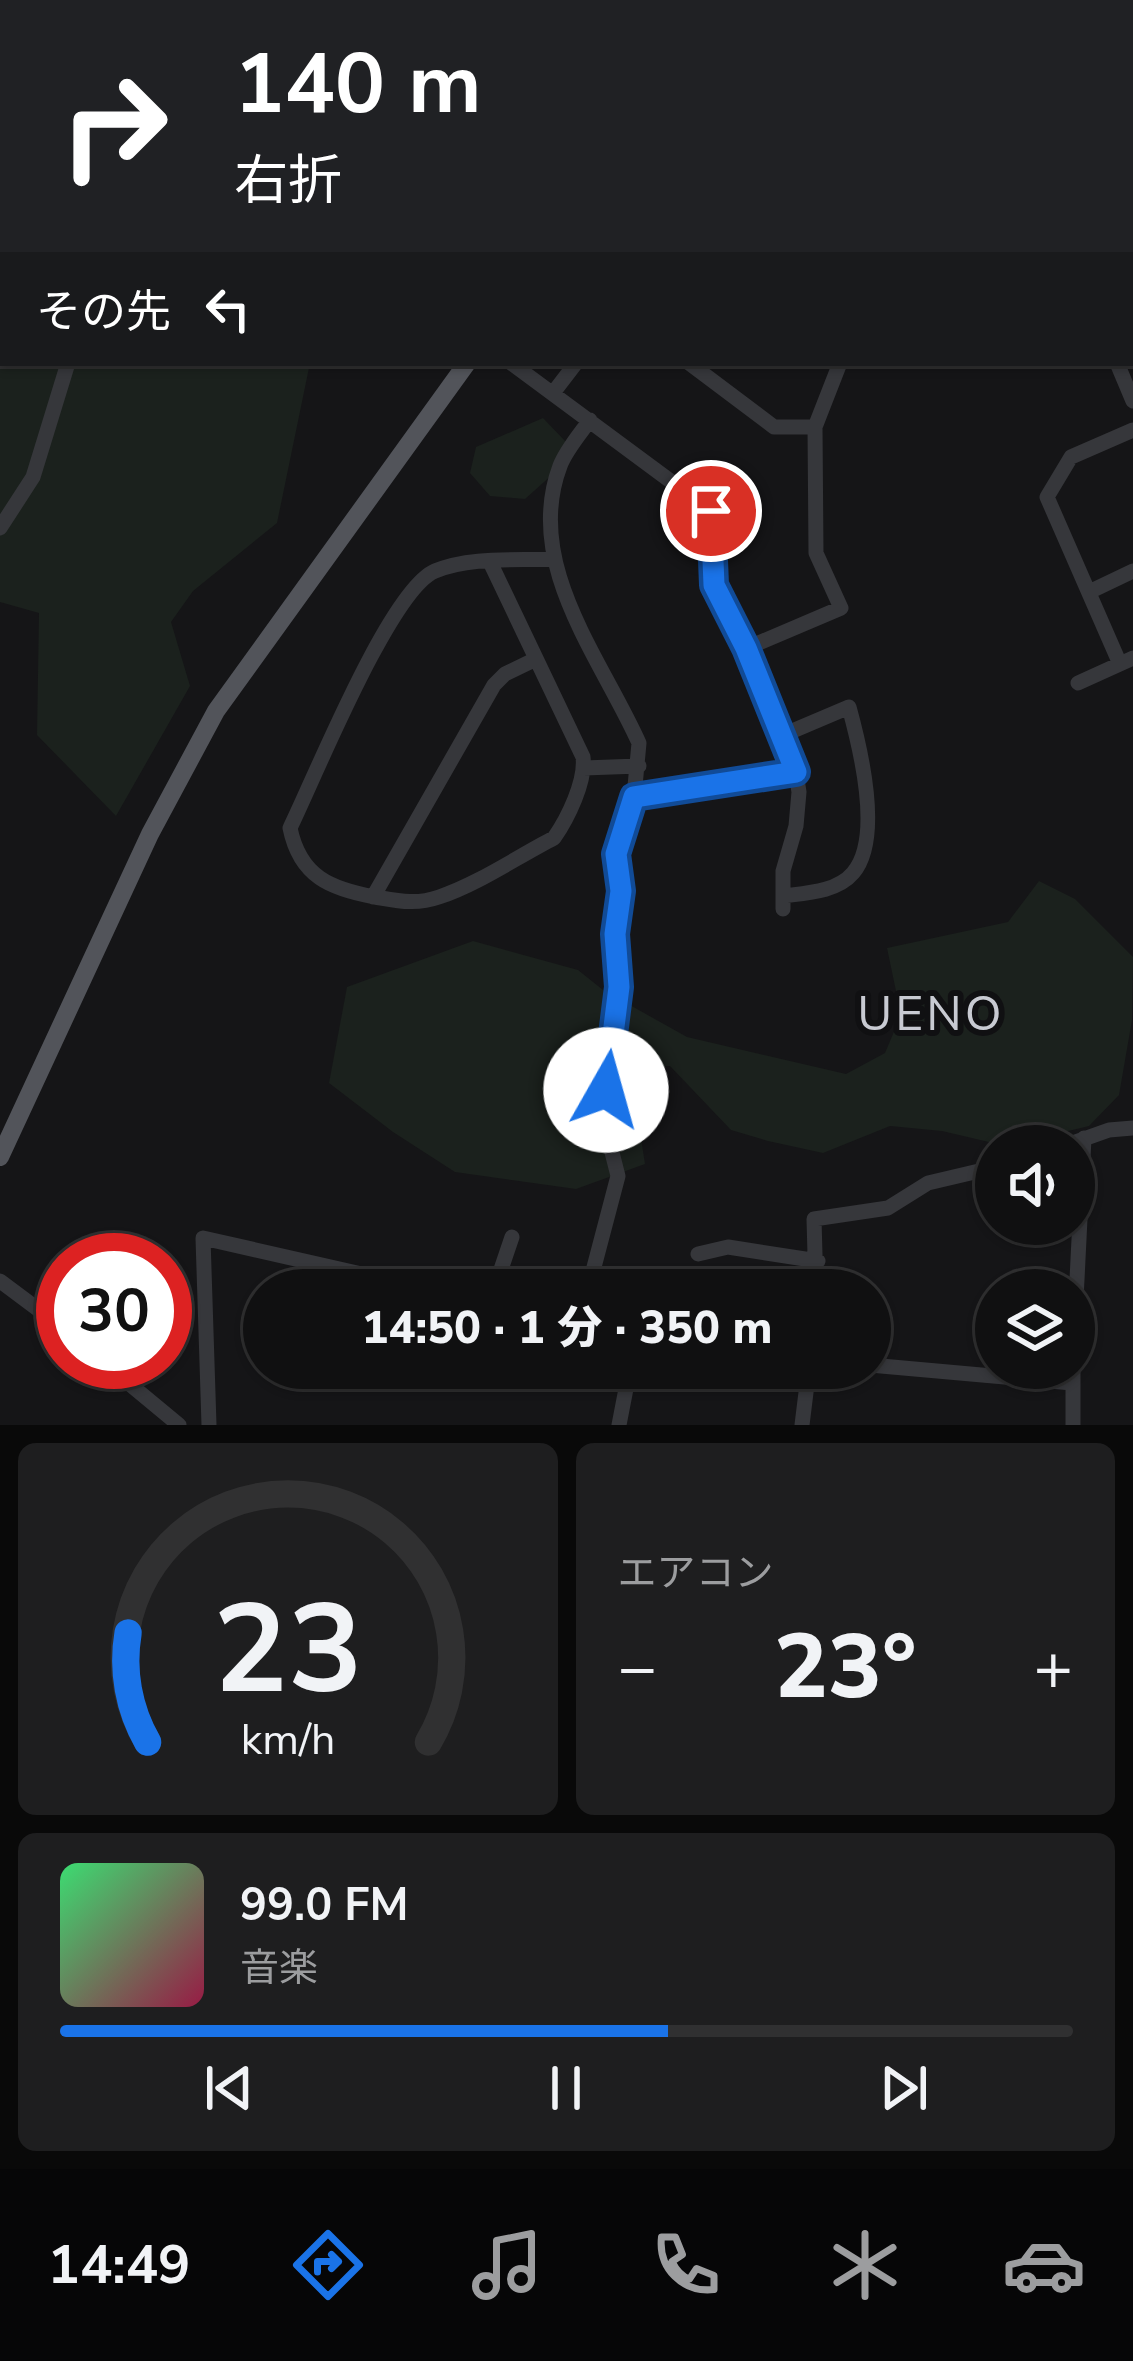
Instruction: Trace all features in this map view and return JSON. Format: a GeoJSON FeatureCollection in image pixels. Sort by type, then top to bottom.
{"type":"FeatureCollection","features":[{"type":"Feature","properties":{"kind":"main road"},"geometry":{"type":"LineString","coordinates":[[0,1157],[141,854],[216,711],[465,366]]}},
{"type":"Feature","properties":{"kind":"street"},"geometry":{"type":"LineString","coordinates":[[0,528],[32,477],[67,366]]}},
{"type":"Feature","properties":{"kind":"street"},"geometry":{"type":"LineString","coordinates":[[516,366],[711,511],[714,585],[746,648],[796,772],[796,826],[783,871],[783,902],[851,877],[864,856],[868,778],[849,707],[783,734]]}},
{"type":"Feature","properties":{"kind":"street"},"geometry":{"type":"LineString","coordinates":[[553,393],[574,366]]}},
{"type":"Feature","properties":{"kind":"street"},"geometry":{"type":"LineString","coordinates":[[692,366],[774,427],[815,427]]}},
{"type":"Feature","properties":{"kind":"street"},"geometry":{"type":"LineString","coordinates":[[746,648],[841,608],[816,553],[815,427],[839,366]]}},
{"type":"Feature","properties":{"kind":"street"},"geometry":{"type":"LineString","coordinates":[[1118,366],[1133,401]]}},
{"type":"Feature","properties":{"kind":"street"},"geometry":{"type":"LineString","coordinates":[[590,420],[561,462],[551,498],[555,560],[560,585],[639,743],[634,797],[616,854],[621,891],[615,934],[619,987],[604,1117],[618,1177],[594,1269]]}},
{"type":"Feature","properties":{"kind":"street"},"geometry":{"type":"LineString","coordinates":[[1078,683],[1127,661],[1088,592],[1047,497],[1071,457],[1133,430]]}},
{"type":"Feature","properties":{"kind":"street"},"geometry":{"type":"LineString","coordinates":[[490,562],[584,768],[554,838],[444,896],[414,904],[336,890],[295,851],[290,828],[388,625],[416,584],[434,572],[490,562],[555,560]]}},
{"type":"Feature","properties":{"kind":"street"},"geometry":{"type":"LineString","coordinates":[[1088,592],[1133,571]]}},
{"type":"Feature","properties":{"kind":"street"},"geometry":{"type":"LineString","coordinates":[[373,896],[494,685],[536,659]]}},
{"type":"Feature","properties":{"kind":"street"},"geometry":{"type":"LineString","coordinates":[[584,768],[639,766]]}},
{"type":"Feature","properties":{"kind":"street"},"geometry":{"type":"LineString","coordinates":[[634,797],[796,772]]}},
{"type":"Feature","properties":{"kind":"street"},"geometry":{"type":"LineString","coordinates":[[1095,1134],[1133,1128]]}},
{"type":"Feature","properties":{"kind":"street"},"geometry":{"type":"LineString","coordinates":[[817,1269],[814,1219],[888,1208],[928,1184],[975,1172]]}},
{"type":"Feature","properties":{"kind":"street"},"geometry":{"type":"LineString","coordinates":[[501,1269],[512,1237]]}},
{"type":"Feature","properties":{"kind":"street"},"geometry":{"type":"LineString","coordinates":[[209,1425],[203,1238],[339,1269]]}},
{"type":"Feature","properties":{"kind":"street"},"geometry":{"type":"LineString","coordinates":[[698,1254],[728,1247],[818,1261]]}},
{"type":"Feature","properties":{"kind":"street"},"geometry":{"type":"LineString","coordinates":[[0,1280],[36,1307]]}},
{"type":"Feature","properties":{"kind":"street"},"geometry":{"type":"LineString","coordinates":[[891,1366],[975,1370]]}},
{"type":"Feature","properties":{"kind":"street"},"geometry":{"type":"LineString","coordinates":[[136,1389],[179,1425]]}},
{"type":"Feature","properties":{"kind":"street"},"geometry":{"type":"LineString","coordinates":[[619,1425],[627,1389]]}},
{"type":"Feature","properties":{"kind":"street"},"geometry":{"type":"LineString","coordinates":[[802,1425],[806,1389]]}},
{"type":"Feature","properties":{"kind":"street"},"geometry":{"type":"LineString","coordinates":[[1072,1389],[1073,1425]]}},
{"type":"Feature","properties":{"kind":"shaded area"},"geometry":{"type":"Polygon","coordinates":[[[0,366],[309,366],[277,523],[193,591],[171,622],[190,686],[116,816],[37,735],[39,613],[0,602],[0,366]]]}},
{"type":"Feature","properties":{"kind":"shaded area"},"geometry":{"type":"Polygon","coordinates":[[[543,418],[566,442],[553,474],[525,499],[490,496],[470,473],[476,447],[543,418]]]}},
{"type":"Feature","properties":{"kind":"shaded area"},"geometry":{"type":"Polygon","coordinates":[[[1039,881],[1075,899],[1133,957],[1132,1020],[1119,1095],[1090,1125],[975,1125],[975,1139],[890,1126],[823,1153],[731,1130],[670,1066],[630,1068],[645,1164],[576,1189],[455,1172],[329,1083],[347,987],[473,941],[578,970],[603,990],[687,1037],[846,1074],[885,1053],[901,1015],[887,948],[1008,922],[1039,881]]]}},
{"type":"Feature","properties":{"kind":"district","name":"UENO"},"geometry":{"type":"Point","coordinates":[931,1013]}},
{"type":"Feature","properties":{"kind":"route"},"geometry":{"type":"LineString","coordinates":[[606,1090],[619,987],[615,934],[621,891],[616,854],[634,797],[796,772],[746,648],[714,585],[711,511]]}}]}
